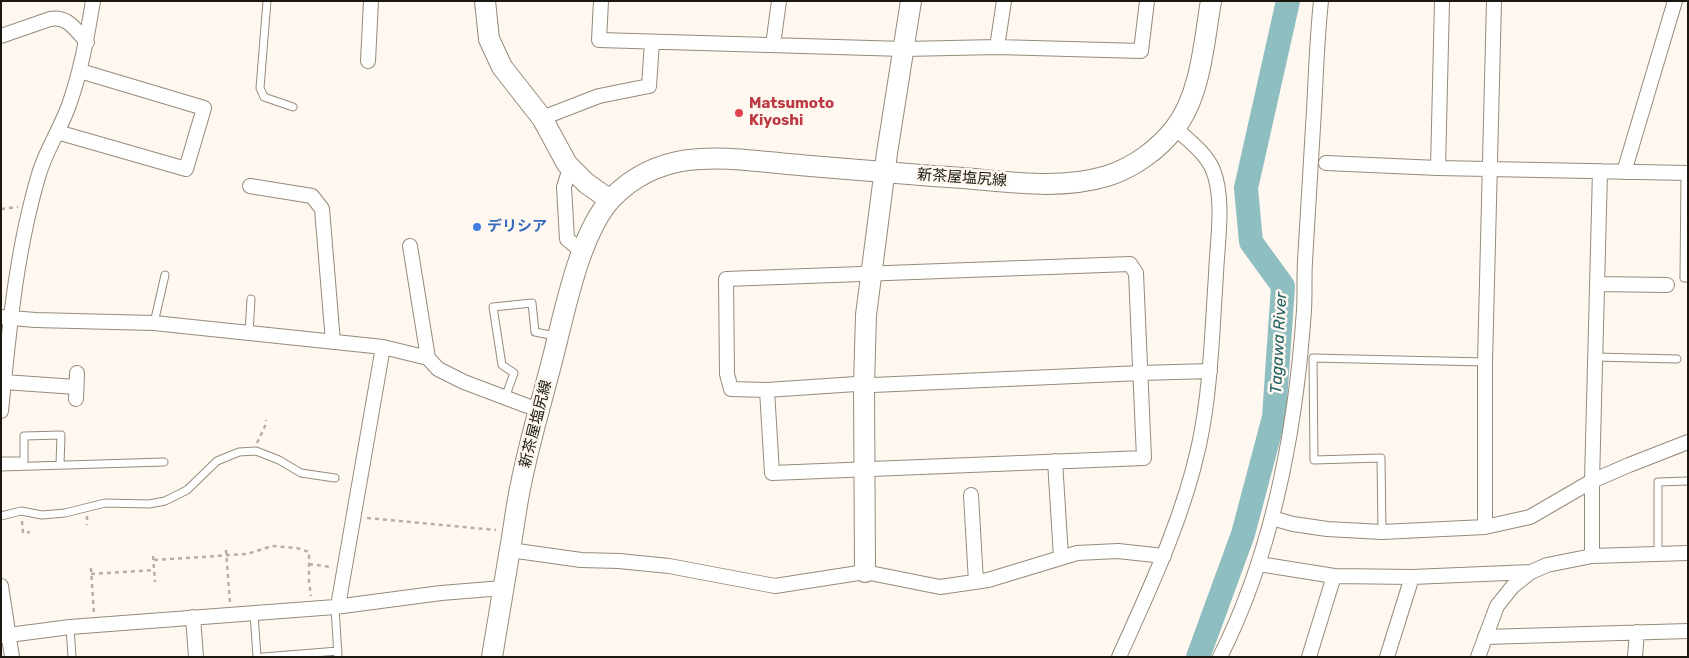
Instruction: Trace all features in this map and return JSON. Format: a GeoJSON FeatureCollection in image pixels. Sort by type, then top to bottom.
{"type":"FeatureCollection","features":[{"type":"Feature","properties":{"kind":"main road"},"geometry":{"type":"LineString","coordinates":[[485,1],[488,39],[502,67],[542,118],[570,168],[610,200]]}},
{"type":"Feature","properties":{"kind":"main road"},"geometry":{"type":"LineString","coordinates":[[865,572],[864,385],[866,315],[884,172],[911,1]]}},
{"type":"Feature","properties":{"kind":"main road","name":"新茶屋塩尻線"},"geometry":{"type":"LineString","coordinates":[[492,657],[520,486],[538,410],[582,252],[598,219],[610,200],[647,172],[682,160],[702,158],[1024,183],[1053,184],[1081,182],[1112,174],[1147,155],[1175,128],[1188,106],[1195,86],[1212,1]]}},
{"type":"Feature","properties":{"kind":"street"},"geometry":{"type":"LineString","coordinates":[[1,411],[6,317],[30,207],[40,172],[68,107],[80,71],[93,1]]}},
{"type":"Feature","properties":{"kind":"street"},"geometry":{"type":"LineString","coordinates":[[368,61],[371,1]]}},
{"type":"Feature","properties":{"kind":"street"},"geometry":{"type":"LineString","coordinates":[[601,1],[599,40],[904,49],[997,47],[1141,51],[1147,1]]}},
{"type":"Feature","properties":{"kind":"street"},"geometry":{"type":"LineString","coordinates":[[773,45],[780,1]]}},
{"type":"Feature","properties":{"kind":"street"},"geometry":{"type":"LineString","coordinates":[[997,47],[1004,1]]}},
{"type":"Feature","properties":{"kind":"street"},"geometry":{"type":"LineString","coordinates":[[1220,657],[1238,621],[1259,564],[1272,518],[1290,429],[1300,355],[1318,35],[1322,1]]}},
{"type":"Feature","properties":{"kind":"street"},"geometry":{"type":"LineString","coordinates":[[1438,168],[1442,1]]}},
{"type":"Feature","properties":{"kind":"street"},"geometry":{"type":"LineString","coordinates":[[1485,527],[1485,362],[1494,1]]}},
{"type":"Feature","properties":{"kind":"street"},"geometry":{"type":"LineString","coordinates":[[1624,172],[1675,1]]}},
{"type":"Feature","properties":{"kind":"street"},"geometry":{"type":"LineString","coordinates":[[1,36],[58,18],[64,19],[69,23],[86,42]]}},
{"type":"Feature","properties":{"kind":"street"},"geometry":{"type":"LineString","coordinates":[[542,118],[599,96],[649,86],[652,42]]}},
{"type":"Feature","properties":{"kind":"street"},"geometry":{"type":"LineString","coordinates":[[57,132],[186,169],[204,108],[80,71]]}},
{"type":"Feature","properties":{"kind":"street"},"geometry":{"type":"LineString","coordinates":[[1119,657],[1164,556],[1181,510],[1200,444],[1210,372],[1219,192],[1213,170],[1205,157],[1175,128]]}},
{"type":"Feature","properties":{"kind":"street"},"geometry":{"type":"LineString","coordinates":[[1326,163],[1438,168],[1686,173]]}},
{"type":"Feature","properties":{"kind":"street"},"geometry":{"type":"LineString","coordinates":[[570,168],[564,187],[567,239],[582,252]]}},
{"type":"Feature","properties":{"kind":"street"},"geometry":{"type":"LineString","coordinates":[[1592,556],[1592,481],[1600,171]]}},
{"type":"Feature","properties":{"kind":"street"},"geometry":{"type":"LineString","coordinates":[[250,186],[312,196],[322,209],[333,342]]}},
{"type":"Feature","properties":{"kind":"street"},"geometry":{"type":"LineString","coordinates":[[410,246],[428,358],[438,369],[464,382],[538,410]]}},
{"type":"Feature","properties":{"kind":"street"},"geometry":{"type":"LineString","coordinates":[[767,390],[772,473],[1144,458],[1141,373],[1136,273],[1130,264],[726,279],[726,374],[731,389],[767,390],[1141,373],[1210,372]]}},
{"type":"Feature","properties":{"kind":"street"},"geometry":{"type":"LineString","coordinates":[[1597,284],[1667,285]]}},
{"type":"Feature","properties":{"kind":"street"},"geometry":{"type":"LineString","coordinates":[[6,317],[35,320],[154,323],[383,347],[428,358]]}},
{"type":"Feature","properties":{"kind":"street"},"geometry":{"type":"LineString","coordinates":[[336,606],[345,569],[383,347]]}},
{"type":"Feature","properties":{"kind":"street"},"geometry":{"type":"LineString","coordinates":[[4,382],[76,386]]}},
{"type":"Feature","properties":{"kind":"street"},"geometry":{"type":"LineString","coordinates":[[1272,518],[1293,524],[1327,529],[1382,532],[1485,527],[1530,517],[1592,481],[1688,442]]}},
{"type":"Feature","properties":{"kind":"street"},"geometry":{"type":"LineString","coordinates":[[1055,461],[1061,557]]}},
{"type":"Feature","properties":{"kind":"street"},"geometry":{"type":"LineString","coordinates":[[971,495],[976,582]]}},
{"type":"Feature","properties":{"kind":"street"},"geometry":{"type":"LineString","coordinates":[[510,550],[580,560],[669,566],[775,586],[865,572],[940,587],[988,580],[1078,553],[1118,551],[1164,556]]}},
{"type":"Feature","properties":{"kind":"street"},"geometry":{"type":"LineString","coordinates":[[1478,657],[1497,606],[1513,586],[1531,572],[1547,565],[1592,556],[1688,553]]}},
{"type":"Feature","properties":{"kind":"street"},"geometry":{"type":"LineString","coordinates":[[1259,564],[1334,576],[1412,577],[1531,572]]}},
{"type":"Feature","properties":{"kind":"street"},"geometry":{"type":"LineString","coordinates":[[1310,657],[1334,576]]}},
{"type":"Feature","properties":{"kind":"street"},"geometry":{"type":"LineString","coordinates":[[1386,657],[1412,577]]}},
{"type":"Feature","properties":{"kind":"street"},"geometry":{"type":"LineString","coordinates":[[1,586],[6,636],[12,657]]}},
{"type":"Feature","properties":{"kind":"street"},"geometry":{"type":"LineString","coordinates":[[6,636],[70,627],[336,606],[440,593],[503,588]]}},
{"type":"Feature","properties":{"kind":"street"},"geometry":{"type":"LineString","coordinates":[[193,617],[196,657]]}},
{"type":"Feature","properties":{"kind":"street"},"geometry":{"type":"LineString","coordinates":[[1485,637],[1688,631]]}},
{"type":"Feature","properties":{"kind":"street"},"geometry":{"type":"LineString","coordinates":[[1636,632],[1636,657]]}},
{"type":"Feature","properties":{"kind":"lane"},"geometry":{"type":"LineString","coordinates":[[267,1],[260,88],[264,97],[294,107]]}},
{"type":"Feature","properties":{"kind":"lane"},"geometry":{"type":"LineString","coordinates":[[1686,173],[1684,278],[1688,278]]}},
{"type":"Feature","properties":{"kind":"lane"},"geometry":{"type":"LineString","coordinates":[[154,323],[165,275]]}},
{"type":"Feature","properties":{"kind":"lane"},"geometry":{"type":"LineString","coordinates":[[248,333],[251,299]]}},
{"type":"Feature","properties":{"kind":"lane"},"geometry":{"type":"LineString","coordinates":[[505,398],[514,373],[502,365],[493,307],[532,302],[535,332],[558,337]]}},
{"type":"Feature","properties":{"kind":"lane"},"geometry":{"type":"LineString","coordinates":[[1595,357],[1677,359]]}},
{"type":"Feature","properties":{"kind":"lane"},"geometry":{"type":"LineString","coordinates":[[1382,532],[1381,458],[1314,460],[1313,358],[1485,362]]}},
{"type":"Feature","properties":{"kind":"lane"},"geometry":{"type":"LineString","coordinates":[[1,461],[24,461],[24,436],[61,435],[60,465]]}},
{"type":"Feature","properties":{"kind":"lane"},"geometry":{"type":"LineString","coordinates":[[1,516],[21,511],[42,515],[65,513],[104,504],[149,504],[165,501],[187,490],[217,461],[239,452],[256,451],[279,460],[301,473],[335,478]]}},
{"type":"Feature","properties":{"kind":"lane"},"geometry":{"type":"LineString","coordinates":[[1,467],[164,462]]}},
{"type":"Feature","properties":{"kind":"lane"},"geometry":{"type":"LineString","coordinates":[[1658,554],[1658,482],[1688,481]]}},
{"type":"Feature","properties":{"kind":"lane"},"geometry":{"type":"LineString","coordinates":[[263,657],[338,654],[336,606]]}},
{"type":"Feature","properties":{"kind":"lane"},"geometry":{"type":"LineString","coordinates":[[254,612],[258,657]]}},
{"type":"Feature","properties":{"kind":"lane"},"geometry":{"type":"LineString","coordinates":[[70,627],[72,657]]}},
{"type":"Feature","properties":{"kind":"path"},"geometry":{"type":"LineString","coordinates":[[21,511],[23,533],[30,532]]}},
{"type":"Feature","properties":{"kind":"path"},"geometry":{"type":"LineString","coordinates":[[353,516],[496,530]]}},
{"type":"Feature","properties":{"kind":"path"},"geometry":{"type":"LineString","coordinates":[[155,582],[153,558],[246,554],[272,546],[297,548],[309,552],[308,582],[311,600]]}},
{"type":"Feature","properties":{"kind":"path"},"geometry":{"type":"LineString","coordinates":[[226,550],[230,607]]}},
{"type":"Feature","properties":{"kind":"path"},"geometry":{"type":"LineString","coordinates":[[309,564],[345,569]]}},
{"type":"Feature","properties":{"kind":"path"},"geometry":{"type":"LineString","coordinates":[[91,568],[95,618]]}},
{"type":"Feature","properties":{"kind":"path"},"geometry":{"type":"LineString","coordinates":[[91,574],[154,570]]}},
{"type":"Feature","properties":{"kind":"waterway","name":"Tagawa River"},"geometry":{"type":"LineString","coordinates":[[1198,657],[1243,534],[1274,417],[1283,286],[1251,242],[1246,188],[1288,1]]}},
{"type":"Feature","properties":{"kind":"place","name":"Matsumoto Kiyoshi"},"geometry":{"type":"Point","coordinates":[739,113]}},
{"type":"Feature","properties":{"kind":"place","name":"デリシア"},"geometry":{"type":"Point","coordinates":[477,227]}}]}
